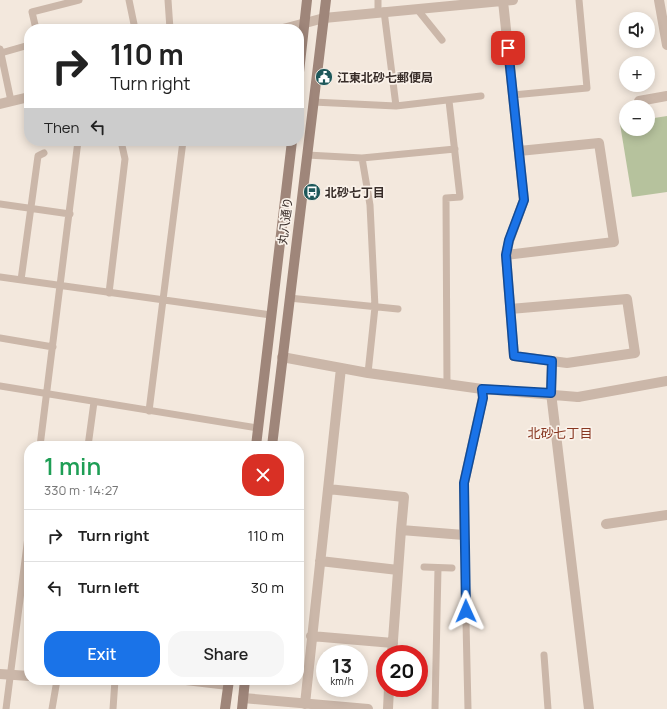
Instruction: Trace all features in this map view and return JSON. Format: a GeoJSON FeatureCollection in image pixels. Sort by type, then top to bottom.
{"type":"FeatureCollection","features":[{"type":"Feature","properties":{"kind":"main road"},"geometry":{"type":"LineString","coordinates":[[304,23],[307,0]]}},
{"type":"Feature","properties":{"kind":"main road","name":"丸八通り"},"geometry":{"type":"LineString","coordinates":[[273,441],[326,0]]}},
{"type":"Feature","properties":{"kind":"main road","name":"丸八通り"},"geometry":{"type":"LineString","coordinates":[[257,441],[291,146]]}},
{"type":"Feature","properties":{"kind":"main road"},"geometry":{"type":"LineString","coordinates":[[226,709],[228,685]]}},
{"type":"Feature","properties":{"kind":"main road"},"geometry":{"type":"LineString","coordinates":[[242,709],[244,685]]}},
{"type":"Feature","properties":{"kind":"street"},"geometry":{"type":"LineString","coordinates":[[659,0],[667,45]]}},
{"type":"Feature","properties":{"kind":"street"},"geometry":{"type":"LineString","coordinates":[[300,24],[324,18],[381,11],[417,9],[460,2],[508,1],[513,95],[524,200],[509,240],[506,255],[510,309],[514,356],[567,363],[635,353],[627,299],[510,309]]}},
{"type":"Feature","properties":{"kind":"street"},"geometry":{"type":"LineString","coordinates":[[639,100],[667,96]]}},
{"type":"Feature","properties":{"kind":"street"},"geometry":{"type":"LineString","coordinates":[[0,104],[24,98]]}},
{"type":"Feature","properties":{"kind":"street"},"geometry":{"type":"LineString","coordinates":[[506,255],[614,242],[599,143],[519,152]]}},
{"type":"Feature","properties":{"kind":"street"},"geometry":{"type":"LineString","coordinates":[[282,357],[368,373],[482,389],[551,393],[578,397],[667,381]]}},
{"type":"Feature","properties":{"kind":"street"},"geometry":{"type":"LineString","coordinates":[[552,361],[551,393],[589,709]]}},
{"type":"Feature","properties":{"kind":"street"},"geometry":{"type":"LineString","coordinates":[[305,704],[311,636],[342,368]]}},
{"type":"Feature","properties":{"kind":"street"},"geometry":{"type":"LineString","coordinates":[[401,530],[464,535],[464,483],[483,398],[482,389]]}},
{"type":"Feature","properties":{"kind":"street"},"geometry":{"type":"LineString","coordinates":[[311,636],[393,643],[404,497],[328,489]]}},
{"type":"Feature","properties":{"kind":"street"},"geometry":{"type":"LineString","coordinates":[[606,524],[667,515]]}},
{"type":"Feature","properties":{"kind":"street"},"geometry":{"type":"LineString","coordinates":[[320,561],[398,570]]}},
{"type":"Feature","properties":{"kind":"street"},"geometry":{"type":"LineString","coordinates":[[5,675],[24,676]]}},
{"type":"Feature","properties":{"kind":"street"},"geometry":{"type":"LineString","coordinates":[[388,709],[389,697]]}},
{"type":"Feature","properties":{"kind":"street"},"geometry":{"type":"LineString","coordinates":[[243,698],[368,709]]}},
{"type":"Feature","properties":{"kind":"lane"},"geometry":{"type":"LineString","coordinates":[[35,24],[32,12],[79,0]]}},
{"type":"Feature","properties":{"kind":"lane"},"geometry":{"type":"LineString","coordinates":[[129,0],[134,24]]}},
{"type":"Feature","properties":{"kind":"lane"},"geometry":{"type":"LineString","coordinates":[[168,0],[170,24]]}},
{"type":"Feature","properties":{"kind":"lane"},"geometry":{"type":"LineString","coordinates":[[378,0],[396,106]]}},
{"type":"Feature","properties":{"kind":"lane"},"geometry":{"type":"LineString","coordinates":[[513,95],[587,88],[579,0]]}},
{"type":"Feature","properties":{"kind":"lane"},"geometry":{"type":"LineString","coordinates":[[417,9],[442,40]]}},
{"type":"Feature","properties":{"kind":"lane"},"geometry":{"type":"LineString","coordinates":[[11,101],[1,51],[24,46]]}},
{"type":"Feature","properties":{"kind":"lane"},"geometry":{"type":"LineString","coordinates":[[313,102],[396,106],[449,101],[481,96]]}},
{"type":"Feature","properties":{"kind":"lane"},"geometry":{"type":"LineString","coordinates":[[447,384],[446,198],[460,197],[449,101]]}},
{"type":"Feature","properties":{"kind":"lane"},"geometry":{"type":"LineString","coordinates":[[41,441],[77,146]]}},
{"type":"Feature","properties":{"kind":"lane"},"geometry":{"type":"LineString","coordinates":[[109,292],[126,159],[122,146]]}},
{"type":"Feature","properties":{"kind":"lane"},"geometry":{"type":"LineString","coordinates":[[149,411],[182,146]]}},
{"type":"Feature","properties":{"kind":"lane"},"geometry":{"type":"LineString","coordinates":[[307,155],[362,158],[455,149]]}},
{"type":"Feature","properties":{"kind":"lane"},"geometry":{"type":"LineString","coordinates":[[21,280],[38,156],[44,153]]}},
{"type":"Feature","properties":{"kind":"lane"},"geometry":{"type":"LineString","coordinates":[[362,158],[370,205],[375,307],[368,373]]}},
{"type":"Feature","properties":{"kind":"lane"},"geometry":{"type":"LineString","coordinates":[[0,204],[31,207],[70,214]]}},
{"type":"Feature","properties":{"kind":"lane"},"geometry":{"type":"LineString","coordinates":[[0,277],[271,315]]}},
{"type":"Feature","properties":{"kind":"lane"},"geometry":{"type":"LineString","coordinates":[[289,298],[398,309]]}},
{"type":"Feature","properties":{"kind":"lane"},"geometry":{"type":"LineString","coordinates":[[0,338],[53,347]]}},
{"type":"Feature","properties":{"kind":"lane"},"geometry":{"type":"LineString","coordinates":[[0,386],[258,428]]}},
{"type":"Feature","properties":{"kind":"lane"},"geometry":{"type":"LineString","coordinates":[[89,441],[94,402]]}},
{"type":"Feature","properties":{"kind":"lane"},"geometry":{"type":"LineString","coordinates":[[464,535],[468,709]]}},
{"type":"Feature","properties":{"kind":"lane"},"geometry":{"type":"LineString","coordinates":[[6,709],[5,675],[24,559]]}},
{"type":"Feature","properties":{"kind":"lane"},"geometry":{"type":"LineString","coordinates":[[424,567],[452,568]]}},
{"type":"Feature","properties":{"kind":"lane"},"geometry":{"type":"LineString","coordinates":[[435,709],[438,568]]}},
{"type":"Feature","properties":{"kind":"lane"},"geometry":{"type":"LineString","coordinates":[[544,655],[548,709]]}},
{"type":"Feature","properties":{"kind":"lane"},"geometry":{"type":"LineString","coordinates":[[52,709],[56,685]]}},
{"type":"Feature","properties":{"kind":"lane"},"geometry":{"type":"LineString","coordinates":[[113,709],[115,685]]}},
{"type":"Feature","properties":{"kind":"green space"},"geometry":{"type":"Polygon","coordinates":[[[667,116],[667,192],[632,197],[622,136],[655,136],[655,118],[667,116]]]}},
{"type":"Feature","properties":{"kind":"place","name":"江東北砂七郵便局"},"geometry":{"type":"Point","coordinates":[324,77]}},
{"type":"Feature","properties":{"kind":"place","name":"北砂七丁目"},"geometry":{"type":"Point","coordinates":[312,192]}},
{"type":"Feature","properties":{"kind":"district","name":"北砂七丁目"},"geometry":{"type":"Point","coordinates":[560,433]}},
{"type":"Feature","properties":{"kind":"route"},"geometry":{"type":"LineString","coordinates":[[466,611],[464,483],[483,398],[482,389],[551,393],[552,361],[514,356],[506,255],[509,240],[524,200],[508,48]]}}]}
